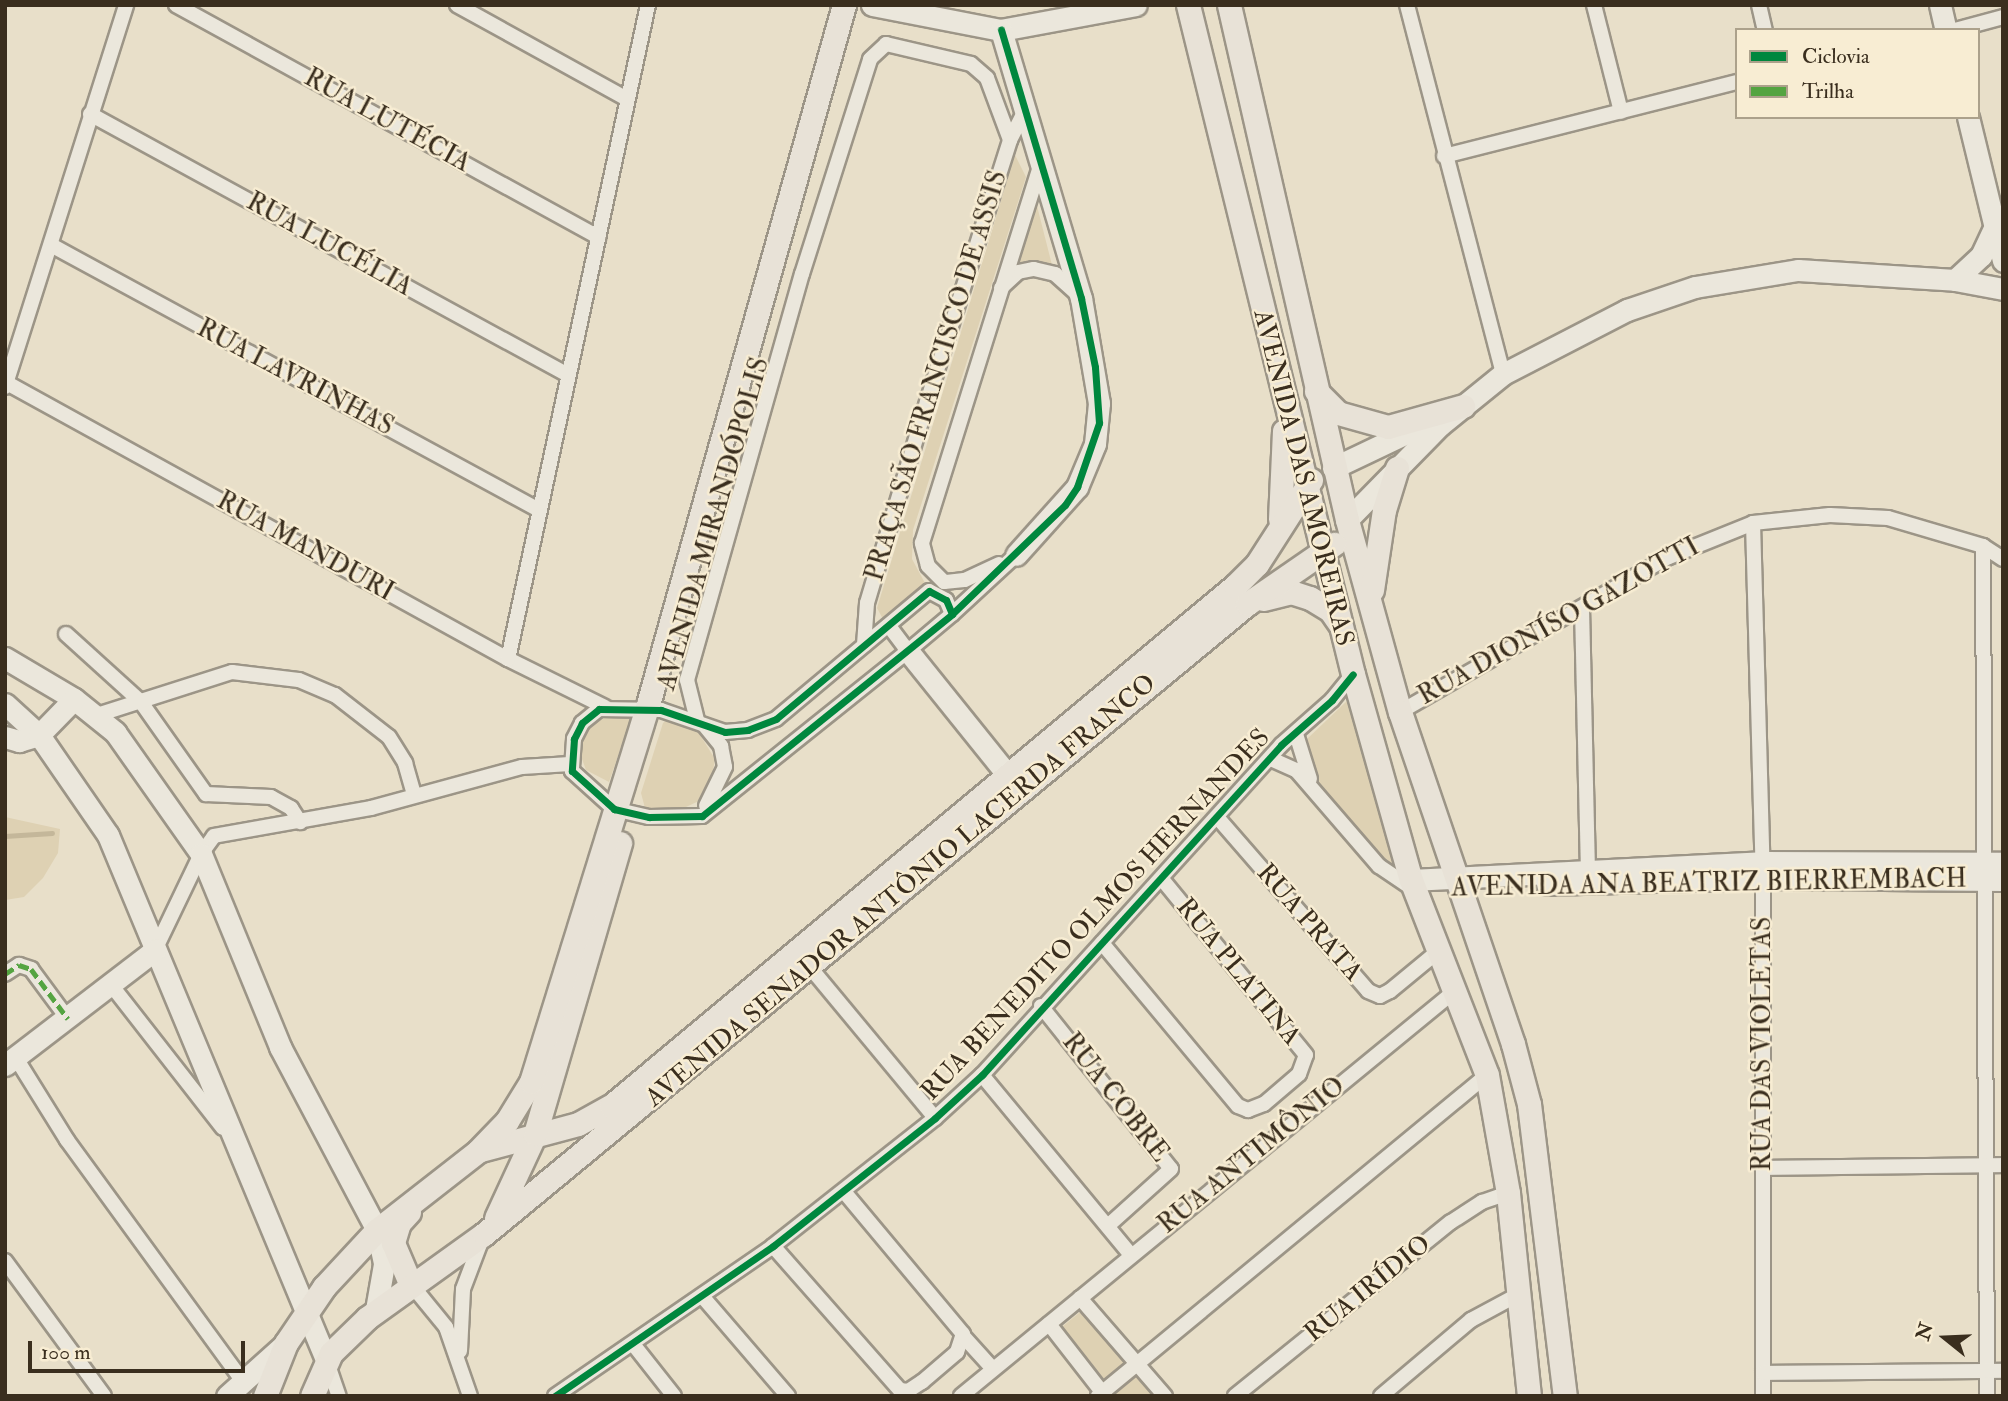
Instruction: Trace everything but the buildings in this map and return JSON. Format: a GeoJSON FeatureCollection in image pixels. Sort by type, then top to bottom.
{"type":"FeatureCollection","features":[{"type":"Feature","properties":{"kind":"main road","name":"AVENIDA MIRANDÓPOLIS"},"geometry":{"type":"LineString","coordinates":[[654,709],[844,5]]}},
{"type":"Feature","properties":{"kind":"main road","name":"AVENIDA MIRANDÓPOLIS"},"geometry":{"type":"LineString","coordinates":[[425,1194],[488,1148],[507,1121],[537,1067],[654,709],[860,5]]}},
{"type":"Feature","properties":{"kind":"main road","name":"AVENIDA DAS AMOREIRAS"},"geometry":{"type":"LineString","coordinates":[[1188,5],[1353,674],[1414,886],[1441,949],[1488,1075],[1508,1193],[1529,1396]]}},
{"type":"Feature","properties":{"kind":"main road","name":"AVENIDA DAS AMOREIRAS"},"geometry":{"type":"LineString","coordinates":[[1229,5],[1347,520],[1400,712],[1513,1044],[1529,1104],[1565,1396]]}},
{"type":"Feature","properties":{"kind":"main road"},"geometry":{"type":"LineString","coordinates":[[1316,391],[1338,412],[1388,427],[1463,406]]}},
{"type":"Feature","properties":{"kind":"main road"},"geometry":{"type":"LineString","coordinates":[[1279,525],[1285,402]]}},
{"type":"Feature","properties":{"kind":"main road"},"geometry":{"type":"LineString","coordinates":[[1305,484],[1333,468]]}},
{"type":"Feature","properties":{"kind":"main road"},"geometry":{"type":"LineString","coordinates":[[1370,600],[1384,510],[1398,468]]}},
{"type":"Feature","properties":{"kind":"main road","name":"AVENIDA SENADOR ANTÔNIO LACERDA FRANCO"},"geometry":{"type":"LineString","coordinates":[[488,1148],[578,1124],[611,1106],[1235,586],[1257,564],[1305,484]]}},
{"type":"Feature","properties":{"kind":"main road"},"geometry":{"type":"LineString","coordinates":[[1323,555],[1347,520]]}},
{"type":"Feature","properties":{"kind":"main road","name":"AVENIDA SENADOR ANTÔNIO LACERDA FRANCO"},"geometry":{"type":"LineString","coordinates":[[484,1234],[811,968],[1247,604],[1323,555]]}},
{"type":"Feature","properties":{"kind":"main road"},"geometry":{"type":"LineString","coordinates":[[1247,604],[1291,592],[1323,605],[1340,625]]}},
{"type":"Feature","properties":{"kind":"main road","name":"AVENIDA MIRANDÓPOLIS"},"geometry":{"type":"LineString","coordinates":[[484,1234],[504,1207],[535,1134],[621,811]]}},
{"type":"Feature","properties":{"kind":"main road"},"geometry":{"type":"LineString","coordinates":[[545,1100],[578,1124]]}},
{"type":"Feature","properties":{"kind":"main road"},"geometry":{"type":"LineString","coordinates":[[488,1148],[511,1155],[504,1207]]}},
{"type":"Feature","properties":{"kind":"main road"},"geometry":{"type":"LineString","coordinates":[[265,1396],[286,1343],[324,1287],[377,1230],[425,1194]]}},
{"type":"Feature","properties":{"kind":"main road"},"geometry":{"type":"LineString","coordinates":[[410,1283],[397,1260],[394,1233],[425,1194]]}},
{"type":"Feature","properties":{"kind":"main road"},"geometry":{"type":"LineString","coordinates":[[312,1396],[327,1362],[342,1341],[410,1283],[484,1234]]}},
{"type":"Feature","properties":{"kind":"main road"},"geometry":{"type":"LineString","coordinates":[[397,1260],[430,1270]]}},
{"type":"Feature","properties":{"kind":"street"},"geometry":{"type":"LineString","coordinates":[[6,385],[126,5]]}},
{"type":"Feature","properties":{"kind":"street","name":"RUA LUTÉCIA"},"geometry":{"type":"LineString","coordinates":[[176,5],[598,237]]}},
{"type":"Feature","properties":{"kind":"street"},"geometry":{"type":"LineString","coordinates":[[457,5],[627,99]]}},
{"type":"Feature","properties":{"kind":"street"},"geometry":{"type":"LineString","coordinates":[[508,659],[648,5]]}},
{"type":"Feature","properties":{"kind":"street"},"geometry":{"type":"LineString","coordinates":[[872,5],[1001,30],[1136,5]]}},
{"type":"Feature","properties":{"kind":"street"},"geometry":{"type":"LineString","coordinates":[[1407,5],[1444,156],[1503,374]]}},
{"type":"Feature","properties":{"kind":"street"},"geometry":{"type":"LineString","coordinates":[[1594,5],[1621,112]]}},
{"type":"Feature","properties":{"kind":"street"},"geometry":{"type":"LineString","coordinates":[[1759,5],[1765,28]]}},
{"type":"Feature","properties":{"kind":"street"},"geometry":{"type":"LineString","coordinates":[[1940,5],[1946,28]]}},
{"type":"Feature","properties":{"kind":"street"},"geometry":{"type":"LineString","coordinates":[[1962,28],[2003,17]]}},
{"type":"Feature","properties":{"kind":"street"},"geometry":{"type":"LineString","coordinates":[[1001,30],[1081,298],[1099,402],[1095,444],[1065,505],[1016,555],[952,614],[702,816],[684,819],[621,811],[577,777],[570,764],[582,723],[605,707],[654,709],[725,732],[763,726],[889,625],[934,585],[964,580],[1016,555]]}},
{"type":"Feature","properties":{"kind":"street","name":"AVENIDA MIRANDÓPOLIS"},"geometry":{"type":"LineString","coordinates":[[684,819],[703,810],[716,795],[725,767],[722,746],[700,722],[687,680],[802,274],[870,59],[886,44],[980,69],[1010,140]]}},
{"type":"Feature","properties":{"kind":"street"},"geometry":{"type":"LineString","coordinates":[[1444,156],[1735,83]]}},
{"type":"Feature","properties":{"kind":"street","name":"PRAÇA SÃO FRANCISCO DE ASSIS"},"geometry":{"type":"LineString","coordinates":[[864,645],[867,603],[1010,140],[1025,110]]}},
{"type":"Feature","properties":{"kind":"street","name":"RUA LUCÉLIA"},"geometry":{"type":"LineString","coordinates":[[90,114],[568,375]]}},
{"type":"Feature","properties":{"kind":"street"},"geometry":{"type":"LineString","coordinates":[[1968,119],[2003,261]]}},
{"type":"Feature","properties":{"kind":"street","name":"PRAÇA SÃO FRANCISCO DE ASSIS"},"geometry":{"type":"LineString","coordinates":[[952,614],[946,600],[934,585],[925,559],[923,534],[1041,164]]}},
{"type":"Feature","properties":{"kind":"street"},"geometry":{"type":"LineString","coordinates":[[1955,280],[1981,256],[1995,226]]}},
{"type":"Feature","properties":{"kind":"street","name":"RUA LAVRINHAS"},"geometry":{"type":"LineString","coordinates":[[51,245],[539,510]]}},
{"type":"Feature","properties":{"kind":"street","name":"PRAÇA SÃO FRANCISCO DE ASSIS"},"geometry":{"type":"LineString","coordinates":[[998,292],[1018,272],[1034,269],[1064,280],[1081,298]]}},
{"type":"Feature","properties":{"kind":"street"},"geometry":{"type":"LineString","coordinates":[[1347,520],[1463,406],[1503,374],[1627,310],[1695,286],[1748,275],[1837,271],[1955,280],[2003,289]]}},
{"type":"Feature","properties":{"kind":"street","name":"RUA MANDURI"},"geometry":{"type":"LineString","coordinates":[[6,385],[508,659],[605,707]]}},
{"type":"Feature","properties":{"kind":"street"},"geometry":{"type":"LineString","coordinates":[[1333,468],[1463,406]]}},
{"type":"Feature","properties":{"kind":"street","name":"RUA DIONÍSO GAZOTTI"},"geometry":{"type":"LineString","coordinates":[[1400,712],[1687,548],[1753,523],[1830,515],[1888,518],[1983,546],[2003,559]]}},
{"type":"Feature","properties":{"kind":"street","name":"RUA DAS VIOLETAS"},"geometry":{"type":"LineString","coordinates":[[1753,523],[1762,870],[1763,1396]]}},
{"type":"Feature","properties":{"kind":"street"},"geometry":{"type":"LineString","coordinates":[[1983,546],[1993,872],[1983,1165],[1987,1396]]}},
{"type":"Feature","properties":{"kind":"street"},"geometry":{"type":"LineString","coordinates":[[1582,608],[1588,876]]}},
{"type":"Feature","properties":{"kind":"street"},"geometry":{"type":"LineString","coordinates":[[889,625],[1022,793]]}},
{"type":"Feature","properties":{"kind":"street"},"geometry":{"type":"LineString","coordinates":[[66,634],[141,702],[206,794],[271,797],[291,808],[300,822]]}},
{"type":"Feature","properties":{"kind":"street"},"geometry":{"type":"LineString","coordinates":[[5,658],[74,699],[137,758],[201,854],[280,1047],[377,1230],[384,1264],[371,1314]]}},
{"type":"Feature","properties":{"kind":"street"},"geometry":{"type":"LineString","coordinates":[[94,716],[141,702],[200,678],[232,672],[299,680],[335,695],[389,737],[405,763],[414,795]]}},
{"type":"Feature","properties":{"kind":"street","name":"RUA BENEDITO OLMOS HERNANDES"},"geometry":{"type":"LineString","coordinates":[[558,1395],[773,1246],[845,1192],[935,1118],[982,1075],[1041,1006],[1353,674]]}},
{"type":"Feature","properties":{"kind":"street"},"geometry":{"type":"LineString","coordinates":[[7,741],[39,735],[74,699]]}},
{"type":"Feature","properties":{"kind":"street"},"geometry":{"type":"LineString","coordinates":[[5,704],[39,735],[108,835],[340,1396]]}},
{"type":"Feature","properties":{"kind":"street"},"geometry":{"type":"LineString","coordinates":[[1296,734],[1302,763],[1315,789]]}},
{"type":"Feature","properties":{"kind":"street"},"geometry":{"type":"LineString","coordinates":[[1271,759],[1296,771],[1315,789],[1379,866],[1414,886]]}},
{"type":"Feature","properties":{"kind":"street"},"geometry":{"type":"LineString","coordinates":[[286,1343],[233,1391],[67,1140],[10,1062],[112,986],[155,950],[201,854],[214,836],[226,831],[300,822],[522,766],[570,764]]}},
{"type":"Feature","properties":{"kind":"street","name":"RUA PRATA"},"geometry":{"type":"LineString","coordinates":[[1217,817],[1368,991],[1380,996],[1390,991],[1441,949]]}},
{"type":"Feature","properties":{"kind":"street","name":"AVENIDA ANA BEATRIZ BIERREMBACH"},"geometry":{"type":"LineString","coordinates":[[1414,886],[1455,880],[1762,870],[1993,872]]}},
{"type":"Feature","properties":{"kind":"street","name":"RUA PLATINA"},"geometry":{"type":"LineString","coordinates":[[1102,943],[1238,1106],[1248,1110],[1264,1104],[1299,1074],[1306,1055],[1162,879]]}},
{"type":"Feature","properties":{"kind":"street"},"geometry":{"type":"LineString","coordinates":[[796,950],[935,1118]]}},
{"type":"Feature","properties":{"kind":"street"},"geometry":{"type":"LineString","coordinates":[[5,974],[19,965],[31,969],[68,1019]]}},
{"type":"Feature","properties":{"kind":"street"},"geometry":{"type":"LineString","coordinates":[[112,986],[232,1140]]}},
{"type":"Feature","properties":{"kind":"street","name":"RUA ANTIMÔNIO"},"geometry":{"type":"LineString","coordinates":[[961,1396],[1455,990]]}},
{"type":"Feature","properties":{"kind":"street","name":"RUA COBRE"},"geometry":{"type":"LineString","coordinates":[[1041,1006],[1171,1169],[1110,1224]]}},
{"type":"Feature","properties":{"kind":"street"},"geometry":{"type":"LineString","coordinates":[[982,1075],[1110,1224],[1131,1255]]}},
{"type":"Feature","properties":{"kind":"street"},"geometry":{"type":"LineString","coordinates":[[1049,1324],[1102,1395],[1137,1362],[1488,1075]]}},
{"type":"Feature","properties":{"kind":"street"},"geometry":{"type":"LineString","coordinates":[[1764,1168],[2003,1165]]}},
{"type":"Feature","properties":{"kind":"street"},"geometry":{"type":"LineString","coordinates":[[845,1192],[993,1369]]}},
{"type":"Feature","properties":{"kind":"street","name":"RUA IRÍDIO"},"geometry":{"type":"LineString","coordinates":[[1235,1396],[1451,1222],[1482,1202],[1508,1193]]}},
{"type":"Feature","properties":{"kind":"street"},"geometry":{"type":"LineString","coordinates":[[460,1360],[463,1289],[484,1234]]}},
{"type":"Feature","properties":{"kind":"street"},"geometry":{"type":"LineString","coordinates":[[773,1246],[900,1390],[908,1391],[922,1382],[957,1352],[964,1337]]}},
{"type":"Feature","properties":{"kind":"street"},"geometry":{"type":"LineString","coordinates":[[5,1261],[104,1396]]}},
{"type":"Feature","properties":{"kind":"street"},"geometry":{"type":"LineString","coordinates":[[410,1283],[440,1316],[460,1360],[470,1396]]}},
{"type":"Feature","properties":{"kind":"street"},"geometry":{"type":"LineString","coordinates":[[1381,1396],[1471,1321],[1519,1294]]}},
{"type":"Feature","properties":{"kind":"street"},"geometry":{"type":"LineString","coordinates":[[702,1296],[788,1396]]}},
{"type":"Feature","properties":{"kind":"street"},"geometry":{"type":"LineString","coordinates":[[1080,1298],[1165,1396]]}},
{"type":"Feature","properties":{"kind":"street"},"geometry":{"type":"LineString","coordinates":[[633,1344],[674,1396]]}},
{"type":"Feature","properties":{"kind":"street"},"geometry":{"type":"LineString","coordinates":[[1763,1373],[2003,1371]]}},
{"type":"Feature","properties":{"kind":"shaded area"},"geometry":{"type":"Polygon","coordinates":[[[1012,149],[1026,177],[913,530],[912,559],[926,585],[884,621],[877,608],[1003,194],[1012,149]]]}},
{"type":"Feature","properties":{"kind":"shaded area"},"geometry":{"type":"Polygon","coordinates":[[[1034,194],[1053,269],[1027,261],[1011,271],[1034,194]]]}},
{"type":"Feature","properties":{"kind":"shaded area"},"geometry":{"type":"Polygon","coordinates":[[[1349,699],[1408,883],[1391,872],[1315,783],[1304,753],[1307,739],[1349,699]]]}},
{"type":"Feature","properties":{"kind":"shaded area"},"geometry":{"type":"Polygon","coordinates":[[[614,713],[632,715],[609,782],[586,770],[578,748],[585,728],[614,713]]]}},
{"type":"Feature","properties":{"kind":"shaded area"},"geometry":{"type":"Polygon","coordinates":[[[671,716],[692,722],[715,759],[710,788],[701,800],[673,813],[645,808],[641,793],[663,723],[671,716]]]}},
{"type":"Feature","properties":{"kind":"shaded area"},"geometry":{"type":"Polygon","coordinates":[[[5,817],[60,829],[58,853],[43,878],[24,897],[5,900],[5,817]]]}},
{"type":"Feature","properties":{"kind":"shaded area"},"geometry":{"type":"Polygon","coordinates":[[[1085,1308],[1160,1396],[1109,1396],[1057,1331],[1085,1308]]]}},
{"type":"Feature","properties":{"kind":"waterway"},"geometry":{"type":"LineString","coordinates":[[5,836],[52,833]]}},
{"type":"Feature","properties":{"kind":"marked path"},"geometry":{"type":"LineString","coordinates":[[5,974],[19,965],[31,969],[68,1019]]}},
{"type":"Feature","properties":{"kind":"cycle path"},"geometry":{"type":"LineString","coordinates":[[952,614],[946,600],[929,591],[776,719],[748,730],[725,732],[661,710],[599,709],[582,723],[574,739],[572,771],[614,809],[649,817],[702,816],[952,614],[1065,505],[1077,487],[1099,423],[1095,367],[1081,298],[1001,30]]}},
{"type":"Feature","properties":{"kind":"cycle path"},"geometry":{"type":"LineString","coordinates":[[555,1396],[773,1246],[935,1118],[982,1075],[1281,745],[1332,700],[1353,674]]}}]}
